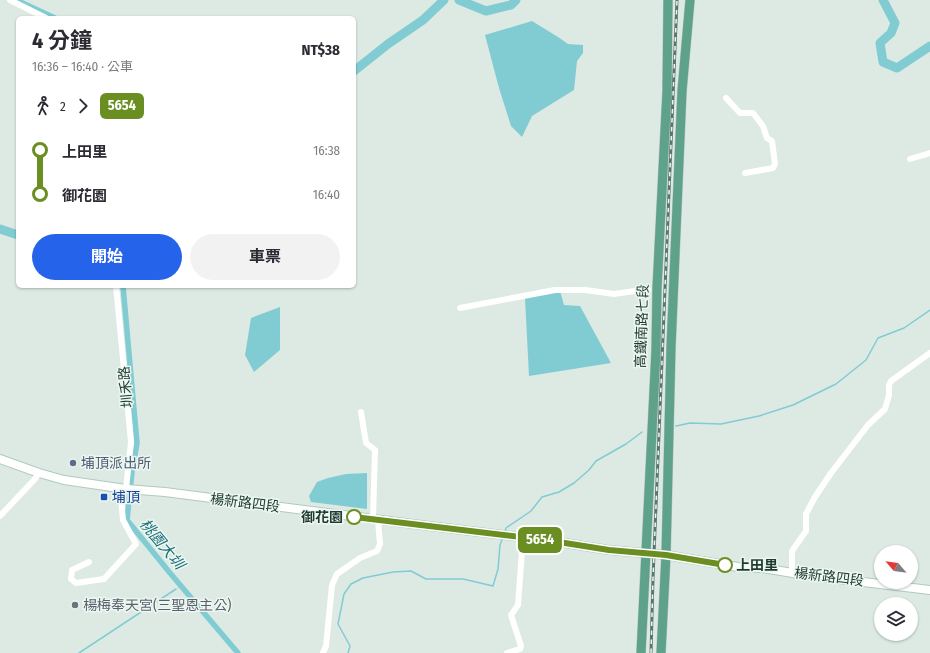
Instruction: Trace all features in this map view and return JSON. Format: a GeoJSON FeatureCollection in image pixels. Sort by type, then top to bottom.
{"type":"FeatureCollection","features":[{"type":"Feature","properties":{"kind":"main road","name":"高鐵南路七段"},"geometry":{"type":"LineString","coordinates":[[641,653],[667,91],[664,32],[668,0]]}},
{"type":"Feature","properties":{"kind":"main road"},"geometry":{"type":"LineString","coordinates":[[661,653],[666,555],[671,347],[682,91],[687,64],[690,1]]}},
{"type":"Feature","properties":{"kind":"main road","name":"楊新路四段"},"geometry":{"type":"LineString","coordinates":[[0,459],[64,480],[126,489],[165,492],[609,550],[666,555],[738,567],[762,568],[826,578],[881,583],[930,590]]}},
{"type":"Feature","properties":{"kind":"street"},"geometry":{"type":"LineString","coordinates":[[10,0],[42,16]]}},
{"type":"Feature","properties":{"kind":"street"},"geometry":{"type":"LineString","coordinates":[[726,98],[740,113],[752,113],[763,126],[767,138],[772,141],[775,164],[773,168],[745,173]]}},
{"type":"Feature","properties":{"kind":"street"},"geometry":{"type":"LineString","coordinates":[[910,159],[930,153]]}},
{"type":"Feature","properties":{"kind":"street","name":"圳禾路"},"geometry":{"type":"LineString","coordinates":[[89,562],[72,570],[71,579],[76,583],[104,579],[136,544],[123,520],[131,442],[116,288]]}},
{"type":"Feature","properties":{"kind":"street"},"geometry":{"type":"LineString","coordinates":[[460,308],[555,290],[585,290],[614,294],[648,289]]}},
{"type":"Feature","properties":{"kind":"street"},"geometry":{"type":"LineString","coordinates":[[792,573],[792,551],[806,531],[806,514],[815,497],[868,425],[885,409],[891,381],[930,353]]}},
{"type":"Feature","properties":{"kind":"street"},"geometry":{"type":"LineString","coordinates":[[323,653],[326,646],[332,585],[336,574],[360,558],[377,551],[380,544],[376,520],[375,450],[366,443],[360,412]]}},
{"type":"Feature","properties":{"kind":"street"},"geometry":{"type":"LineString","coordinates":[[0,516],[39,473]]}},
{"type":"Feature","properties":{"kind":"street"},"geometry":{"type":"LineString","coordinates":[[507,653],[520,649],[521,646],[511,615],[518,605],[523,538]]}},
{"type":"Feature","properties":{"kind":"water"},"geometry":{"type":"Polygon","coordinates":[[[532,21],[568,44],[583,45],[583,53],[577,61],[574,90],[532,116],[522,137],[511,126],[485,35],[532,21]]]}},
{"type":"Feature","properties":{"kind":"water"},"geometry":{"type":"Polygon","coordinates":[[[560,291],[564,305],[580,306],[611,363],[529,376],[525,298],[560,291]]]}},
{"type":"Feature","properties":{"kind":"water"},"geometry":{"type":"Polygon","coordinates":[[[280,307],[280,350],[254,372],[245,355],[251,318],[280,307]]]}},
{"type":"Feature","properties":{"kind":"water"},"geometry":{"type":"Polygon","coordinates":[[[367,473],[367,509],[311,502],[309,496],[317,482],[346,474],[367,473]]]}},
{"type":"Feature","properties":{"kind":"waterway","name":"桃園大圳"},"geometry":{"type":"LineString","coordinates":[[16,0],[51,16]]}},
{"type":"Feature","properties":{"kind":"waterway"},"geometry":{"type":"LineString","coordinates":[[356,69],[388,44],[423,20],[444,0]]}},
{"type":"Feature","properties":{"kind":"waterway"},"geometry":{"type":"LineString","coordinates":[[459,0],[486,11],[511,5],[516,0]]}},
{"type":"Feature","properties":{"kind":"waterway"},"geometry":{"type":"LineString","coordinates":[[883,0],[895,23],[891,33],[880,43],[883,62],[897,68],[930,46]]}},
{"type":"Feature","properties":{"kind":"waterway"},"geometry":{"type":"LineString","coordinates":[[0,229],[16,234]]}},
{"type":"Feature","properties":{"kind":"waterway","name":"桃園大圳"},"geometry":{"type":"LineString","coordinates":[[123,288],[137,443],[132,472],[127,520],[238,653]]}},
{"type":"Feature","properties":{"kind":"waterway"},"geometry":{"type":"LineString","coordinates":[[676,426],[690,423],[721,424],[759,416],[793,405],[836,384],[866,360],[878,338],[904,328],[930,310]]}},
{"type":"Feature","properties":{"kind":"waterway"},"geometry":{"type":"LineString","coordinates":[[505,531],[506,528],[531,511],[542,497],[559,492],[574,483],[589,470],[596,461],[626,444],[642,432]]}},
{"type":"Feature","properties":{"kind":"waterway"},"geometry":{"type":"LineString","coordinates":[[348,653],[350,646],[338,624],[344,594],[351,584],[363,578],[393,572],[411,571],[426,579],[463,579],[493,586],[498,569],[500,545],[502,540]]}},
{"type":"Feature","properties":{"kind":"waterway"},"geometry":{"type":"LineString","coordinates":[[79,653],[176,589]]}},
{"type":"Feature","properties":{"kind":"railway"},"geometry":{"type":"LineString","coordinates":[[651,653],[677,0]]}},
{"type":"Feature","properties":{"kind":"bus line","name":"5654"},"geometry":{"type":"LineString","coordinates":[[354,517],[546,540],[609,550],[666,555],[725,565]]}},
{"type":"Feature","properties":{"kind":"place","name":"埔頂派出所"},"geometry":{"type":"Point","coordinates":[73,463]}},
{"type":"Feature","properties":{"kind":"place","name":"埔頂"},"geometry":{"type":"Point","coordinates":[104,497]}},
{"type":"Feature","properties":{"kind":"place","name":"御花園"},"geometry":{"type":"Point","coordinates":[354,517]}},
{"type":"Feature","properties":{"kind":"place","name":"上田里"},"geometry":{"type":"Point","coordinates":[725,565]}},
{"type":"Feature","properties":{"kind":"place","name":"楊梅奉天宮(三聖恩主公)"},"geometry":{"type":"Point","coordinates":[75,605]}}]}
